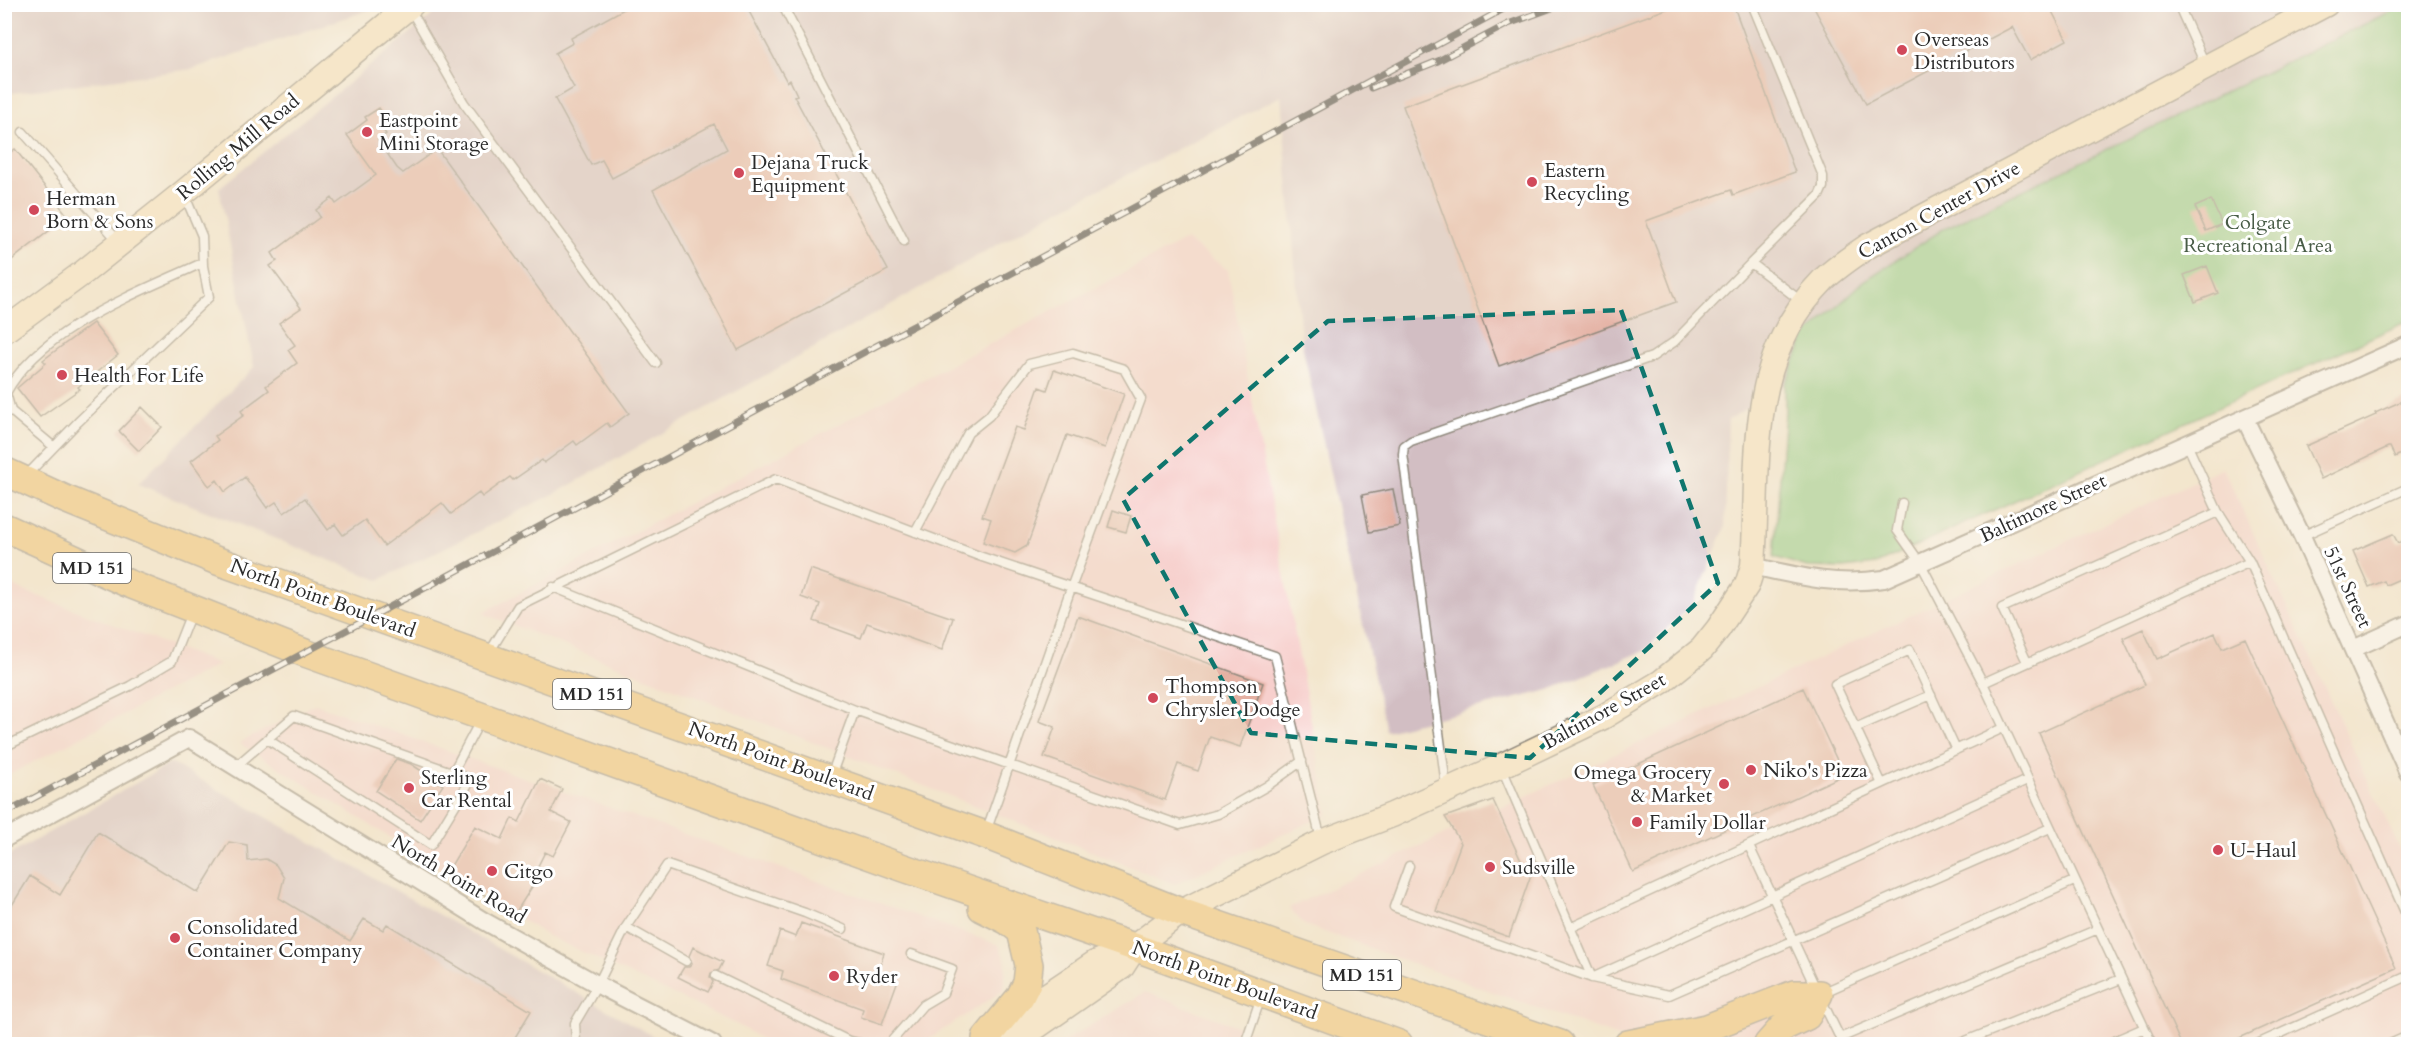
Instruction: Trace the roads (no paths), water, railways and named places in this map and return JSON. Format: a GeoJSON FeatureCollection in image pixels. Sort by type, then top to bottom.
{"type":"FeatureCollection","features":[{"type":"Feature","properties":{"kind":"main road","name":"North Point Boulevard"},"geometry":{"type":"LineString","coordinates":[[14,475],[215,560],[985,835],[1181,912],[1560,1044]]}},
{"type":"Feature","properties":{"kind":"main road","name":"North Point Boulevard"},"geometry":{"type":"LineString","coordinates":[[4,527],[192,610],[904,868],[1134,947],[1399,1044]]}},
{"type":"Feature","properties":{"kind":"main road"},"geometry":{"type":"LineString","coordinates":[[904,868],[1008,921],[1021,931],[1029,965],[1027,983],[1020,997],[987,1042]]}},
{"type":"Feature","properties":{"kind":"main road"},"geometry":{"type":"LineString","coordinates":[[1628,1044],[1707,1028],[1794,994],[1819,994],[1807,1016],[1783,1027],[1768,1044]]}},
{"type":"Feature","properties":{"kind":"street","name":"Canton Center Drive"},"geometry":{"type":"LineString","coordinates":[[1753,566],[1758,424],[1763,396],[1777,352],[1804,303],[1824,279],[1868,246],[2326,4]]}},
{"type":"Feature","properties":{"kind":"street","name":"Rolling Mill Road"},"geometry":{"type":"LineString","coordinates":[[4,331],[120,244],[410,6]]}},
{"type":"Feature","properties":{"kind":"street","name":"Baltimore Street"},"geometry":{"type":"LineString","coordinates":[[987,1042],[1016,1014],[1095,963],[1134,947],[1181,912],[1322,842],[1501,766],[1603,717],[1661,682],[1702,649],[1735,606],[1747,585],[1753,566],[1831,582],[1857,583],[1884,579],[2409,345]]}},
{"type":"Feature","properties":{"kind":"street","name":"51st Street"},"geometry":{"type":"LineString","coordinates":[[2245,419],[2302,536],[2407,765]]}},
{"type":"Feature","properties":{"kind":"street"},"geometry":{"type":"LineString","coordinates":[[2353,649],[2409,624]]}},
{"type":"Feature","properties":{"kind":"street","name":"North Point Road"},"geometry":{"type":"LineString","coordinates":[[4,839],[189,738],[484,921],[713,1044]]}},
{"type":"Feature","properties":{"kind":"lane"},"geometry":{"type":"LineString","coordinates":[[786,4],[783,6],[904,241]]}},
{"type":"Feature","properties":{"kind":"lane"},"geometry":{"type":"LineString","coordinates":[[1447,790],[1403,454],[1404,446],[1411,441],[1652,357],[1674,342],[1819,196],[1823,187],[1823,176],[1752,4]]}},
{"type":"Feature","properties":{"kind":"lane"},"geometry":{"type":"LineString","coordinates":[[2178,4],[2207,68]]}},
{"type":"Feature","properties":{"kind":"lane"},"geometry":{"type":"LineString","coordinates":[[410,6],[464,103],[656,363]]}},
{"type":"Feature","properties":{"kind":"lane"},"geometry":{"type":"LineString","coordinates":[[23,132],[120,244]]}},
{"type":"Feature","properties":{"kind":"lane"},"geometry":{"type":"LineString","coordinates":[[14,475],[54,447],[209,297],[202,263],[202,236],[183,193]]}},
{"type":"Feature","properties":{"kind":"lane"},"geometry":{"type":"LineString","coordinates":[[54,447],[11,411],[6,393],[24,365],[79,322],[202,263]]}},
{"type":"Feature","properties":{"kind":"lane"},"geometry":{"type":"LineString","coordinates":[[1751,263],[1804,303]]}},
{"type":"Feature","properties":{"kind":"lane"},"geometry":{"type":"LineString","coordinates":[[915,532],[968,433],[989,416],[1029,364],[1073,353],[1124,369],[1141,399],[1071,588],[985,835]]}},
{"type":"Feature","properties":{"kind":"lane"},"geometry":{"type":"LineString","coordinates":[[2187,444],[2218,512],[2250,562],[2409,919]]}},
{"type":"Feature","properties":{"kind":"lane"},"geometry":{"type":"LineString","coordinates":[[487,657],[518,606],[776,479],[1071,588],[1275,656],[1322,842]]}},
{"type":"Feature","properties":{"kind":"lane"},"geometry":{"type":"LineString","coordinates":[[2302,536],[2409,488]]}},
{"type":"Feature","properties":{"kind":"lane"},"geometry":{"type":"LineString","coordinates":[[1902,503],[1897,530],[1921,564],[1983,683],[2152,1044]]}},
{"type":"Feature","properties":{"kind":"lane"},"geometry":{"type":"LineString","coordinates":[[2027,662],[2002,608],[2218,512]]}},
{"type":"Feature","properties":{"kind":"lane"},"geometry":{"type":"LineString","coordinates":[[1983,683],[2250,562]]}},
{"type":"Feature","properties":{"kind":"lane"},"geometry":{"type":"LineString","coordinates":[[553,587],[855,710],[1180,825],[1218,814],[1267,786],[1302,761]]}},
{"type":"Feature","properties":{"kind":"lane"},"geometry":{"type":"LineString","coordinates":[[4,747],[130,686],[172,661],[192,610]]}},
{"type":"Feature","properties":{"kind":"lane"},"geometry":{"type":"LineString","coordinates":[[1882,784],[1835,684],[1910,650],[1956,750]]}},
{"type":"Feature","properties":{"kind":"lane"},"geometry":{"type":"LineString","coordinates":[[1855,728],[1931,695]]}},
{"type":"Feature","properties":{"kind":"lane"},"geometry":{"type":"LineString","coordinates":[[829,779],[855,710]]}},
{"type":"Feature","properties":{"kind":"lane"},"geometry":{"type":"LineString","coordinates":[[236,767],[267,739],[294,716],[471,779],[431,845],[267,739]]}},
{"type":"Feature","properties":{"kind":"lane"},"geometry":{"type":"LineString","coordinates":[[453,772],[483,716]]}},
{"type":"Feature","properties":{"kind":"lane"},"geometry":{"type":"LineString","coordinates":[[1570,928],[2003,728]]}},
{"type":"Feature","properties":{"kind":"lane"},"geometry":{"type":"LineString","coordinates":[[1501,766],[1592,978]]}},
{"type":"Feature","properties":{"kind":"lane"},"geometry":{"type":"LineString","coordinates":[[1592,978],[2027,780]]}},
{"type":"Feature","properties":{"kind":"lane"},"geometry":{"type":"LineString","coordinates":[[1409,866],[1394,908],[1592,978],[1669,995],[2050,828]]}},
{"type":"Feature","properties":{"kind":"lane"},"geometry":{"type":"LineString","coordinates":[[1749,846],[1842,1041],[2098,929]]}},
{"type":"Feature","properties":{"kind":"lane"},"geometry":{"type":"LineString","coordinates":[[576,1044],[575,1023],[598,984],[626,927],[667,865],[806,913],[843,929]]}},
{"type":"Feature","properties":{"kind":"lane"},"geometry":{"type":"LineString","coordinates":[[1819,994],[2074,881]]}},
{"type":"Feature","properties":{"kind":"lane"},"geometry":{"type":"LineString","coordinates":[[626,927],[686,961]]}},
{"type":"Feature","properties":{"kind":"lane"},"geometry":{"type":"LineString","coordinates":[[890,1044],[923,1005],[943,993],[952,969],[911,954]]}},
{"type":"Feature","properties":{"kind":"lane"},"geometry":{"type":"LineString","coordinates":[[716,976],[849,1041],[864,1044]]}},
{"type":"Feature","properties":{"kind":"lane"},"geometry":{"type":"LineString","coordinates":[[2257,1044],[2409,976]]}},
{"type":"Feature","properties":{"kind":"lane"},"geometry":{"type":"LineString","coordinates":[[1958,1044],[2121,979]]}},
{"type":"Feature","properties":{"kind":"lane"},"geometry":{"type":"LineString","coordinates":[[1245,1044],[1262,994]]}},
{"type":"Feature","properties":{"kind":"lane"},"geometry":{"type":"LineString","coordinates":[[2107,1044],[2144,1028]]}},
{"type":"Feature","properties":{"kind":"lane"},"geometry":{"type":"LineString","coordinates":[[2390,1044],[2409,1036]]}},
{"type":"Feature","properties":{"kind":"railway"},"geometry":{"type":"LineString","coordinates":[[4,814],[1513,4]]}},
{"type":"Feature","properties":{"kind":"railway"},"geometry":{"type":"LineString","coordinates":[[1371,88],[1438,61],[1508,24],[1563,4]]}},
{"type":"Feature","properties":{"kind":"place","name":"Overseas Distributors"},"geometry":{"type":"Point","coordinates":[1902,50]}},
{"type":"Feature","properties":{"kind":"place","name":"Eastpoint Mini Storage"},"geometry":{"type":"Point","coordinates":[367,132]}},
{"type":"Feature","properties":{"kind":"place","name":"Dejana Truck Equipment"},"geometry":{"type":"Point","coordinates":[739,173]}},
{"type":"Feature","properties":{"kind":"place","name":"Eastern Recycling"},"geometry":{"type":"Point","coordinates":[1532,182]}},
{"type":"Feature","properties":{"kind":"place","name":"Herman Born & Sons"},"geometry":{"type":"Point","coordinates":[34,210]}},
{"type":"Feature","properties":{"kind":"place","name":"Health For Life"},"geometry":{"type":"Point","coordinates":[62,375]}},
{"type":"Feature","properties":{"kind":"place","name":"Thompson Chrysler Dodge"},"geometry":{"type":"Point","coordinates":[1153,698]}},
{"type":"Feature","properties":{"kind":"place","name":"Niko's Pizza"},"geometry":{"type":"Point","coordinates":[1751,770]}},
{"type":"Feature","properties":{"kind":"place","name":"Omega Grocery & Market"},"geometry":{"type":"Point","coordinates":[1724,784]}},
{"type":"Feature","properties":{"kind":"place","name":"Sterling Car Rental"},"geometry":{"type":"Point","coordinates":[409,788]}},
{"type":"Feature","properties":{"kind":"place","name":"Family Dollar"},"geometry":{"type":"Point","coordinates":[1637,822]}},
{"type":"Feature","properties":{"kind":"place","name":"U-Haul"},"geometry":{"type":"Point","coordinates":[2218,850]}},
{"type":"Feature","properties":{"kind":"place","name":"Sudsville"},"geometry":{"type":"Point","coordinates":[1490,867]}},
{"type":"Feature","properties":{"kind":"place","name":"Citgo"},"geometry":{"type":"Point","coordinates":[492,871]}},
{"type":"Feature","properties":{"kind":"place","name":"Consolidated Container Company"},"geometry":{"type":"Point","coordinates":[175,938]}},
{"type":"Feature","properties":{"kind":"place","name":"Ryder"},"geometry":{"type":"Point","coordinates":[834,976]}},
{"type":"Feature","properties":{"kind":"park label","name":"Colgate Recreational Area"},"geometry":{"type":"Point","coordinates":[2258,234]}}]}
